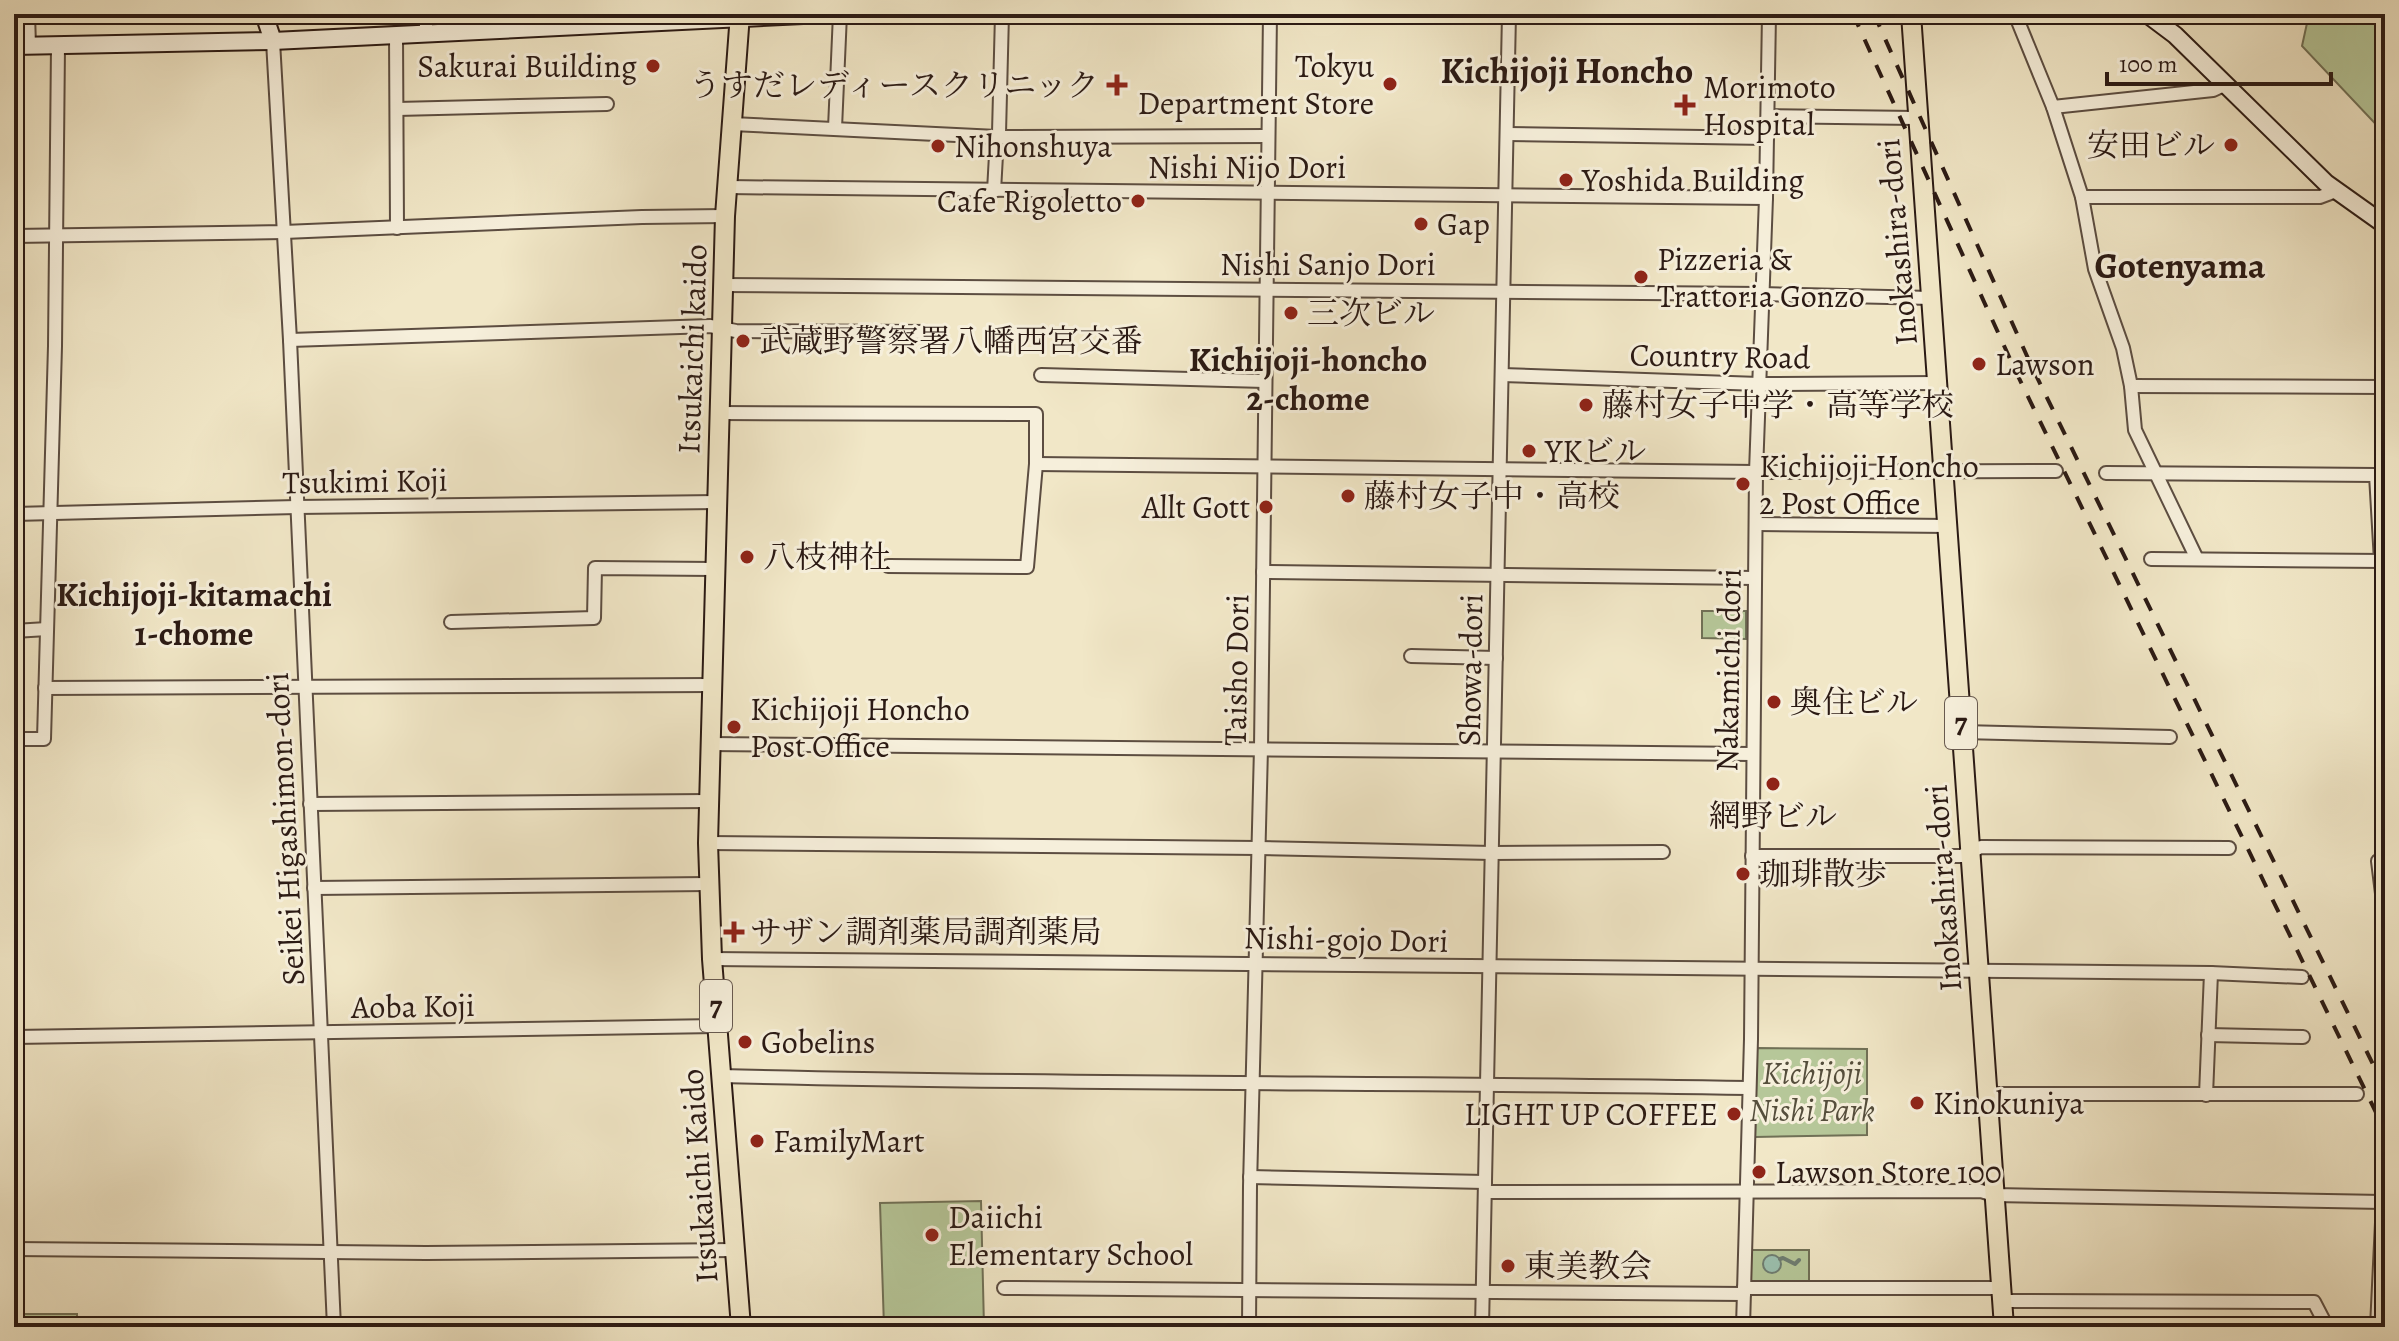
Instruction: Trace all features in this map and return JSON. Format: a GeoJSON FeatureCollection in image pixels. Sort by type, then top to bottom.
{"type":"FeatureCollection","features":[{"type":"Feature","properties":{"kind":"main road"},"geometry":{"type":"LineString","coordinates":[[264,14],[273,41]]}},
{"type":"Feature","properties":{"kind":"main road"},"geometry":{"type":"LineString","coordinates":[[21,46],[273,41],[824,14]]}},
{"type":"Feature","properties":{"kind":"main road","name":"Inokashira-dori"},"geometry":{"type":"LineString","coordinates":[[1911,14],[2004,1327]]}},
{"type":"Feature","properties":{"kind":"main road"},"geometry":{"type":"LineString","coordinates":[[2147,14],[2175,35],[2336,191],[2385,225]]}},
{"type":"Feature","properties":{"kind":"main road","name":"Itsukaichi kaido"},"geometry":{"type":"LineString","coordinates":[[711,685],[725,216],[740,16]]}},
{"type":"Feature","properties":{"kind":"main road","name":"Itsukaichi Kaido"},"geometry":{"type":"LineString","coordinates":[[711,685],[708,884],[741,1327]]}},
{"type":"Feature","properties":{"kind":"street"},"geometry":{"type":"LineString","coordinates":[[21,46],[28,14]]}},
{"type":"Feature","properties":{"kind":"street"},"geometry":{"type":"LineString","coordinates":[[426,14],[426,33]]}},
{"type":"Feature","properties":{"kind":"street"},"geometry":{"type":"LineString","coordinates":[[835,128],[840,14]]}},
{"type":"Feature","properties":{"kind":"street"},"geometry":{"type":"LineString","coordinates":[[994,191],[1002,14]]}},
{"type":"Feature","properties":{"kind":"street","name":"Taisho Dori"},"geometry":{"type":"LineString","coordinates":[[1249,1327],[1261,748],[1270,14]]}},
{"type":"Feature","properties":{"kind":"street","name":"Showa-dori"},"geometry":{"type":"LineString","coordinates":[[1482,1327],[1509,14]]}},
{"type":"Feature","properties":{"kind":"street","name":"Nakamichi dori"},"geometry":{"type":"LineString","coordinates":[[1743,1327],[1752,969],[1756,472],[1769,14]]}},
{"type":"Feature","properties":{"kind":"street"},"geometry":{"type":"LineString","coordinates":[[2015,14],[2053,107],[2082,197],[2095,269],[2123,348],[2131,386],[2135,430],[2197,559]]}},
{"type":"Feature","properties":{"kind":"street"},"geometry":{"type":"LineString","coordinates":[[396,34],[397,228]]}},
{"type":"Feature","properties":{"kind":"street","name":"Seikei Higashimon-dori"},"geometry":{"type":"LineString","coordinates":[[273,41],[290,340],[334,1327]]}},
{"type":"Feature","properties":{"kind":"street"},"geometry":{"type":"LineString","coordinates":[[14,739],[44,739],[58,46]]}},
{"type":"Feature","properties":{"kind":"street"},"geometry":{"type":"LineString","coordinates":[[2053,107],[2213,90],[2226,84]]}},
{"type":"Feature","properties":{"kind":"street"},"geometry":{"type":"LineString","coordinates":[[397,109],[607,104]]}},
{"type":"Feature","properties":{"kind":"street"},"geometry":{"type":"LineString","coordinates":[[1768,116],[1916,118]]}},
{"type":"Feature","properties":{"kind":"street"},"geometry":{"type":"LineString","coordinates":[[732,124],[997,137],[1268,136]]}},
{"type":"Feature","properties":{"kind":"street"},"geometry":{"type":"LineString","coordinates":[[1507,134],[1767,138]]}},
{"type":"Feature","properties":{"kind":"street","name":"Nishi Nijo Dori"},"geometry":{"type":"LineString","coordinates":[[728,187],[1766,198]]}},
{"type":"Feature","properties":{"kind":"street"},"geometry":{"type":"LineString","coordinates":[[2082,197],[2320,197],[2336,191]]}},
{"type":"Feature","properties":{"kind":"street"},"geometry":{"type":"LineString","coordinates":[[14,236],[284,232],[725,216]]}},
{"type":"Feature","properties":{"kind":"street","name":"Nishi Sanjo Dori"},"geometry":{"type":"LineString","coordinates":[[723,285],[1932,298]]}},
{"type":"Feature","properties":{"kind":"street"},"geometry":{"type":"LineString","coordinates":[[290,340],[710,326],[736,331],[934,332],[934,345]]}},
{"type":"Feature","properties":{"kind":"street"},"geometry":{"type":"LineString","coordinates":[[1041,375],[1265,381]]}},
{"type":"Feature","properties":{"kind":"street","name":"Country Road"},"geometry":{"type":"LineString","coordinates":[[1502,375],[1759,384],[1938,383]]}},
{"type":"Feature","properties":{"kind":"street"},"geometry":{"type":"LineString","coordinates":[[2131,386],[2385,387]]}},
{"type":"Feature","properties":{"kind":"street"},"geometry":{"type":"LineString","coordinates":[[721,413],[1036,414],[1036,464],[1027,567],[888,566]]}},
{"type":"Feature","properties":{"kind":"street"},"geometry":{"type":"LineString","coordinates":[[1036,464],[1756,472],[2056,471]]}},
{"type":"Feature","properties":{"kind":"street"},"geometry":{"type":"LineString","coordinates":[[2106,473],[2376,475],[2383,561],[2151,559]]}},
{"type":"Feature","properties":{"kind":"street","name":"Tsukimi Koji"},"geometry":{"type":"LineString","coordinates":[[14,514],[717,502]]}},
{"type":"Feature","properties":{"kind":"street"},"geometry":{"type":"LineString","coordinates":[[1756,524],[1948,526]]}},
{"type":"Feature","properties":{"kind":"street"},"geometry":{"type":"LineString","coordinates":[[451,622],[594,618],[595,568],[714,569]]}},
{"type":"Feature","properties":{"kind":"street"},"geometry":{"type":"LineString","coordinates":[[1263,572],[1755,578]]}},
{"type":"Feature","properties":{"kind":"street"},"geometry":{"type":"LineString","coordinates":[[14,631],[47,629]]}},
{"type":"Feature","properties":{"kind":"street"},"geometry":{"type":"LineString","coordinates":[[1411,656],[1496,658]]}},
{"type":"Feature","properties":{"kind":"street"},"geometry":{"type":"LineString","coordinates":[[45,688],[711,685]]}},
{"type":"Feature","properties":{"kind":"street"},"geometry":{"type":"LineString","coordinates":[[1962,732],[2170,737]]}},
{"type":"Feature","properties":{"kind":"street"},"geometry":{"type":"LineString","coordinates":[[709,744],[1752,754]]}},
{"type":"Feature","properties":{"kind":"street"},"geometry":{"type":"LineString","coordinates":[[310,804],[708,801]]}},
{"type":"Feature","properties":{"kind":"street"},"geometry":{"type":"LineString","coordinates":[[708,843],[1492,853],[1663,852]]}},
{"type":"Feature","properties":{"kind":"street"},"geometry":{"type":"LineString","coordinates":[[1752,856],[1961,856],[1981,847],[2229,848]]}},
{"type":"Feature","properties":{"kind":"street"},"geometry":{"type":"LineString","coordinates":[[2385,861],[2378,861],[2385,918]]}},
{"type":"Feature","properties":{"kind":"street"},"geometry":{"type":"LineString","coordinates":[[314,888],[708,884]]}},
{"type":"Feature","properties":{"kind":"street","name":"Nishi-gojo Dori"},"geometry":{"type":"LineString","coordinates":[[712,959],[2211,973],[2302,977]]}},
{"type":"Feature","properties":{"kind":"street"},"geometry":{"type":"LineString","coordinates":[[2206,1095],[2211,973]]}},
{"type":"Feature","properties":{"kind":"street","name":"Aoba Koji"},"geometry":{"type":"LineString","coordinates":[[14,1037],[717,1026]]}},
{"type":"Feature","properties":{"kind":"street"},"geometry":{"type":"LineString","coordinates":[[2208,1035],[2303,1037]]}},
{"type":"Feature","properties":{"kind":"street"},"geometry":{"type":"LineString","coordinates":[[721,1076],[1749,1088]]}},
{"type":"Feature","properties":{"kind":"street"},"geometry":{"type":"LineString","coordinates":[[1988,1094],[2357,1094]]}},
{"type":"Feature","properties":{"kind":"street"},"geometry":{"type":"LineString","coordinates":[[1250,1177],[1485,1187],[1746,1193],[1981,1191],[1994,1195],[2383,1202],[2377,1327]]}},
{"type":"Feature","properties":{"kind":"street"},"geometry":{"type":"LineString","coordinates":[[14,1249],[734,1250]]}},
{"type":"Feature","properties":{"kind":"street"},"geometry":{"type":"LineString","coordinates":[[1004,1288],[1744,1291],[2314,1302],[2327,1327]]}},
{"type":"Feature","properties":{"kind":"green space"},"geometry":{"type":"Polygon","coordinates":[[[2309,14],[2385,14],[2385,134],[2302,46],[2309,14]]]}},
{"type":"Feature","properties":{"kind":"green space"},"geometry":{"type":"Polygon","coordinates":[[[1702,611],[1746,611],[1746,639],[1702,638],[1702,611]]]}},
{"type":"Feature","properties":{"kind":"green space","name":"Kichijoji Nishi Park"},"geometry":{"type":"Polygon","coordinates":[[[1757,1048],[1867,1049],[1867,1135],[1755,1137],[1757,1048]]]}},
{"type":"Feature","properties":{"kind":"green space"},"geometry":{"type":"Polygon","coordinates":[[[981,1201],[984,1327],[884,1327],[880,1203],[981,1201]]]}},
{"type":"Feature","properties":{"kind":"green space"},"geometry":{"type":"Polygon","coordinates":[[[1751,1250],[1809,1250],[1809,1282],[1751,1282],[1751,1250]]]}},
{"type":"Feature","properties":{"kind":"green space"},"geometry":{"type":"Polygon","coordinates":[[[14,1314],[77,1314],[77,1327],[14,1327],[14,1314]]]}},
{"type":"Feature","properties":{"kind":"shaded area"},"geometry":{"type":"Polygon","coordinates":[[[1768,1255],[1776,1255],[1781,1264],[1779,1271],[1768,1273],[1763,1268],[1763,1260],[1768,1255]]]}},
{"type":"Feature","properties":{"kind":"waterway"},"geometry":{"type":"LineString","coordinates":[[1780,1259],[1795,1264],[1799,1260]]}},
{"type":"Feature","properties":{"kind":"railway"},"geometry":{"type":"LineString","coordinates":[[1853,14],[2016,372],[2385,1131]]}},
{"type":"Feature","properties":{"kind":"railway"},"geometry":{"type":"LineString","coordinates":[[1874,14],[2031,365],[2385,1089]]}},
{"type":"Feature","properties":{"kind":"place","name":"Sakurai Building"},"geometry":{"type":"Point","coordinates":[653,66]}},
{"type":"Feature","properties":{"kind":"place","name":"Tokyu Department Store"},"geometry":{"type":"Point","coordinates":[1390,84]}},
{"type":"Feature","properties":{"kind":"place","name":"うすだレディースクリニック"},"geometry":{"type":"Point","coordinates":[1117,85]}},
{"type":"Feature","properties":{"kind":"place","name":"Morimoto Hospital"},"geometry":{"type":"Point","coordinates":[1685,105]}},
{"type":"Feature","properties":{"kind":"place","name":"安田ビル"},"geometry":{"type":"Point","coordinates":[2231,145]}},
{"type":"Feature","properties":{"kind":"place","name":"Nihonshuya"},"geometry":{"type":"Point","coordinates":[938,146]}},
{"type":"Feature","properties":{"kind":"place","name":"Yoshida Building"},"geometry":{"type":"Point","coordinates":[1566,180]}},
{"type":"Feature","properties":{"kind":"place","name":"Cafe Rigoletto"},"geometry":{"type":"Point","coordinates":[1138,201]}},
{"type":"Feature","properties":{"kind":"place","name":"Gap"},"geometry":{"type":"Point","coordinates":[1421,224]}},
{"type":"Feature","properties":{"kind":"place","name":"Pizzeria & Trattoria Gonzo"},"geometry":{"type":"Point","coordinates":[1641,277]}},
{"type":"Feature","properties":{"kind":"place","name":"三次ビル"},"geometry":{"type":"Point","coordinates":[1291,313]}},
{"type":"Feature","properties":{"kind":"place","name":"武蔵野警察署八幡西宮交番"},"geometry":{"type":"Point","coordinates":[743,341]}},
{"type":"Feature","properties":{"kind":"place","name":"Lawson"},"geometry":{"type":"Point","coordinates":[1979,364]}},
{"type":"Feature","properties":{"kind":"place","name":"藤村女子中学・高等学校"},"geometry":{"type":"Point","coordinates":[1586,405]}},
{"type":"Feature","properties":{"kind":"place","name":"YKビル"},"geometry":{"type":"Point","coordinates":[1529,451]}},
{"type":"Feature","properties":{"kind":"place","name":"Kichijoji Honcho 2 Post Office"},"geometry":{"type":"Point","coordinates":[1743,484]}},
{"type":"Feature","properties":{"kind":"place","name":"藤村女子中・高校"},"geometry":{"type":"Point","coordinates":[1348,496]}},
{"type":"Feature","properties":{"kind":"place","name":"Allt Gott"},"geometry":{"type":"Point","coordinates":[1266,507]}},
{"type":"Feature","properties":{"kind":"place","name":"八枝神社"},"geometry":{"type":"Point","coordinates":[747,557]}},
{"type":"Feature","properties":{"kind":"place","name":"奥住ビル"},"geometry":{"type":"Point","coordinates":[1774,702]}},
{"type":"Feature","properties":{"kind":"place","name":"Kichijoji Honcho Post Office"},"geometry":{"type":"Point","coordinates":[734,727]}},
{"type":"Feature","properties":{"kind":"place","name":"網野ビル"},"geometry":{"type":"Point","coordinates":[1773,784]}},
{"type":"Feature","properties":{"kind":"place","name":"珈琲散歩"},"geometry":{"type":"Point","coordinates":[1743,874]}},
{"type":"Feature","properties":{"kind":"place","name":"サザン調剤薬局調剤薬局"},"geometry":{"type":"Point","coordinates":[734,932]}},
{"type":"Feature","properties":{"kind":"place","name":"Gobelins"},"geometry":{"type":"Point","coordinates":[745,1042]}},
{"type":"Feature","properties":{"kind":"place","name":"Kinokuniya"},"geometry":{"type":"Point","coordinates":[1917,1103]}},
{"type":"Feature","properties":{"kind":"place","name":"LIGHT UP COFFEE"},"geometry":{"type":"Point","coordinates":[1734,1114]}},
{"type":"Feature","properties":{"kind":"place","name":"FamilyMart"},"geometry":{"type":"Point","coordinates":[757,1141]}},
{"type":"Feature","properties":{"kind":"place","name":"Lawson Store 100"},"geometry":{"type":"Point","coordinates":[1759,1172]}},
{"type":"Feature","properties":{"kind":"place","name":"Daiichi Elementary School"},"geometry":{"type":"Point","coordinates":[932,1235]}},
{"type":"Feature","properties":{"kind":"place","name":"東美教会"},"geometry":{"type":"Point","coordinates":[1508,1266]}},
{"type":"Feature","properties":{"kind":"district","name":"Kichijoji Honcho"},"geometry":{"type":"Point","coordinates":[1567,70]}},
{"type":"Feature","properties":{"kind":"district","name":"Gotenyama"},"geometry":{"type":"Point","coordinates":[2180,265]}},
{"type":"Feature","properties":{"kind":"district","name":"Kichijoji-honcho 2-chome"},"geometry":{"type":"Point","coordinates":[1308,378]}},
{"type":"Feature","properties":{"kind":"district","name":"Kichijoji-kitamachi 1-chome"},"geometry":{"type":"Point","coordinates":[194,614]}}]}
